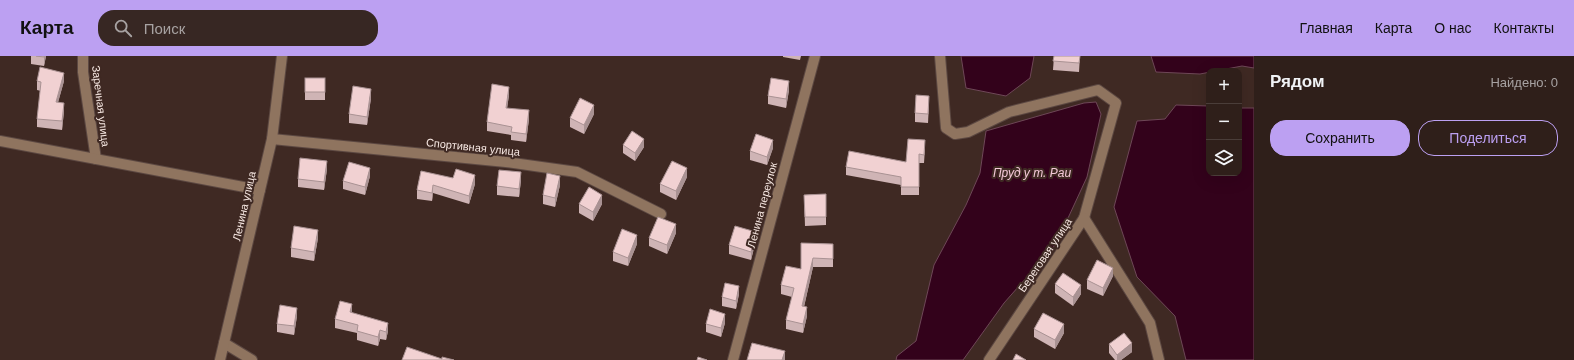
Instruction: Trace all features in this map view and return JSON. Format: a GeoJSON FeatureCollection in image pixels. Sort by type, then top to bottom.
{"type":"FeatureCollection","features":[{"type":"Feature","properties":{"kind":"street","name":"Заречная улица"},"geometry":{"type":"LineString","coordinates":[[83,56],[83,72],[96,159]]}},
{"type":"Feature","properties":{"kind":"street","name":"Ленина улица"},"geometry":{"type":"LineString","coordinates":[[220,360],[272,139],[282,56]]}},
{"type":"Feature","properties":{"kind":"street","name":"Ленина переулок"},"geometry":{"type":"LineString","coordinates":[[733,360],[815,56]]}},
{"type":"Feature","properties":{"kind":"street"},"geometry":{"type":"LineString","coordinates":[[940,56],[946,128],[955,134],[968,132],[1009,112],[1098,90],[1116,103],[1084,218]]}},
{"type":"Feature","properties":{"kind":"street","name":"Спортивная улица"},"geometry":{"type":"LineString","coordinates":[[272,139],[506,162],[577,172],[661,214]]}},
{"type":"Feature","properties":{"kind":"street"},"geometry":{"type":"LineString","coordinates":[[0,141],[260,190]]}},
{"type":"Feature","properties":{"kind":"street","name":"Береговая улица"},"geometry":{"type":"LineString","coordinates":[[989,360],[1084,218],[1150,323],[1159,360]]}},
{"type":"Feature","properties":{"kind":"street"},"geometry":{"type":"LineString","coordinates":[[224,343],[252,360]]}},
{"type":"Feature","properties":{"kind":"water"},"geometry":{"type":"Polygon","coordinates":[[[961,56],[1034,56],[1030,78],[1006,96],[966,88],[961,56]]]}},
{"type":"Feature","properties":{"kind":"water"},"geometry":{"type":"Polygon","coordinates":[[[1151,56],[1254,56],[1254,68],[1242,66],[1232,68],[1206,68],[1206,73],[1200,74],[1156,72],[1151,56]]]}},
{"type":"Feature","properties":{"kind":"water","name":"Пруд у т. Раи"},"geometry":{"type":"Polygon","coordinates":[[[1096,102],[1101,114],[1087,177],[1056,244],[1004,303],[963,360],[896,360],[897,356],[916,341],[934,265],[966,205],[980,173],[986,131],[1084,103],[1096,102]]]}},
{"type":"Feature","properties":{"kind":"water"},"geometry":{"type":"Polygon","coordinates":[[[1176,105],[1206,106],[1206,176],[1242,176],[1242,108],[1254,108],[1254,360],[1186,360],[1175,316],[1137,277],[1114,207],[1137,121],[1165,119],[1176,105]]]}},
{"type":"Feature","properties":{"kind":"building"},"geometry":{"type":"Polygon","coordinates":[[[1054,56],[1080,56],[1079,63],[1053,61],[1054,56]]]}},
{"type":"Feature","properties":{"kind":"building"},"geometry":{"type":"Polygon","coordinates":[[[40,67],[64,73],[56,102],[64,103],[62,121],[37,119],[41,82],[37,81],[40,67]]]}},
{"type":"Feature","properties":{"kind":"building"},"geometry":{"type":"Polygon","coordinates":[[[305,78],[325,78],[325,92],[305,92],[305,78]]]}},
{"type":"Feature","properties":{"kind":"building"},"geometry":{"type":"Polygon","coordinates":[[[771,78],[789,81],[786,99],[768,96],[771,78]]]}},
{"type":"Feature","properties":{"kind":"building"},"geometry":{"type":"Polygon","coordinates":[[[492,84],[509,87],[506,108],[529,110],[526,134],[511,132],[512,127],[487,122],[492,84]]]}},
{"type":"Feature","properties":{"kind":"building"},"geometry":{"type":"Polygon","coordinates":[[[353,86],[371,89],[367,117],[349,114],[353,86]]]}},
{"type":"Feature","properties":{"kind":"building"},"geometry":{"type":"Polygon","coordinates":[[[916,95],[929,96],[928,114],[915,113],[916,95]]]}},
{"type":"Feature","properties":{"kind":"building"},"geometry":{"type":"Polygon","coordinates":[[[580,98],[594,105],[584,125],[570,118],[580,98]]]}},
{"type":"Feature","properties":{"kind":"building"},"geometry":{"type":"Polygon","coordinates":[[[632,131],[644,139],[635,153],[623,145],[632,131]]]}},
{"type":"Feature","properties":{"kind":"building"},"geometry":{"type":"Polygon","coordinates":[[[756,134],[773,140],[767,157],[750,151],[756,134]]]}},
{"type":"Feature","properties":{"kind":"building"},"geometry":{"type":"Polygon","coordinates":[[[908,139],[925,140],[924,155],[919,154],[919,187],[901,187],[901,177],[846,167],[849,151],[906,162],[908,139]]]}},
{"type":"Feature","properties":{"kind":"building"},"geometry":{"type":"Polygon","coordinates":[[[300,158],[327,161],[324,182],[298,179],[300,158]]]}},
{"type":"Feature","properties":{"kind":"building"},"geometry":{"type":"Polygon","coordinates":[[[672,161],[687,168],[676,191],[660,184],[672,161]]]}},
{"type":"Feature","properties":{"kind":"building"},"geometry":{"type":"Polygon","coordinates":[[[349,162],[370,168],[365,187],[343,181],[349,162]]]}},
{"type":"Feature","properties":{"kind":"building"},"geometry":{"type":"Polygon","coordinates":[[[456,169],[475,175],[469,196],[433,185],[432,193],[417,190],[421,171],[453,178],[456,169]]]}},
{"type":"Feature","properties":{"kind":"building"},"geometry":{"type":"Polygon","coordinates":[[[499,170],[521,172],[519,189],[497,186],[499,170]]]}},
{"type":"Feature","properties":{"kind":"building"},"geometry":{"type":"Polygon","coordinates":[[[547,173],[560,176],[555,198],[543,195],[547,173]]]}},
{"type":"Feature","properties":{"kind":"building"},"geometry":{"type":"Polygon","coordinates":[[[589,187],[602,195],[593,212],[579,204],[589,187]]]}},
{"type":"Feature","properties":{"kind":"building"},"geometry":{"type":"Polygon","coordinates":[[[826,194],[826,217],[805,217],[804,195],[826,194]]]}},
{"type":"Feature","properties":{"kind":"building"},"geometry":{"type":"Polygon","coordinates":[[[658,217],[676,224],[667,245],[649,238],[658,217]]]}},
{"type":"Feature","properties":{"kind":"building"},"geometry":{"type":"Polygon","coordinates":[[[294,226],[318,230],[314,252],[291,248],[294,226]]]}},
{"type":"Feature","properties":{"kind":"building"},"geometry":{"type":"Polygon","coordinates":[[[735,226],[756,232],[751,252],[729,245],[735,226]]]}},
{"type":"Feature","properties":{"kind":"building"},"geometry":{"type":"Polygon","coordinates":[[[622,229],[637,235],[628,258],[613,252],[622,229]]]}},
{"type":"Feature","properties":{"kind":"building"},"geometry":{"type":"Polygon","coordinates":[[[801,243],[833,244],[833,259],[813,258],[802,306],[807,307],[803,324],[786,320],[794,288],[781,285],[786,266],[801,269],[801,243]]]}},
{"type":"Feature","properties":{"kind":"building"},"geometry":{"type":"Polygon","coordinates":[[[1097,260],[1113,268],[1103,288],[1087,280],[1097,260]]]}},
{"type":"Feature","properties":{"kind":"building"},"geometry":{"type":"Polygon","coordinates":[[[1063,273],[1081,285],[1073,297],[1055,284],[1063,273]]]}},
{"type":"Feature","properties":{"kind":"building"},"geometry":{"type":"Polygon","coordinates":[[[725,283],[739,286],[736,301],[722,297],[725,283]]]}},
{"type":"Feature","properties":{"kind":"building"},"geometry":{"type":"Polygon","coordinates":[[[340,301],[352,304],[350,312],[388,323],[386,332],[380,330],[378,337],[357,331],[358,325],[335,319],[340,301]]]}},
{"type":"Feature","properties":{"kind":"building"},"geometry":{"type":"Polygon","coordinates":[[[280,305],[297,308],[294,326],[277,324],[280,305]]]}},
{"type":"Feature","properties":{"kind":"building"},"geometry":{"type":"Polygon","coordinates":[[[710,309],[725,314],[721,328],[706,324],[710,309]]]}},
{"type":"Feature","properties":{"kind":"building"},"geometry":{"type":"Polygon","coordinates":[[[1043,313],[1064,324],[1055,340],[1034,329],[1043,313]]]}},
{"type":"Feature","properties":{"kind":"building"},"geometry":{"type":"Polygon","coordinates":[[[1124,333],[1132,343],[1117,355],[1109,344],[1124,333]]]}},
{"type":"Feature","properties":{"kind":"building"},"geometry":{"type":"Polygon","coordinates":[[[752,343],[785,351],[782,360],[747,360],[752,343]]]}},
{"type":"Feature","properties":{"kind":"building"},"geometry":{"type":"Polygon","coordinates":[[[407,347],[442,359],[442,357],[454,360],[402,360],[407,347]]]}},
{"type":"Feature","properties":{"kind":"building"},"geometry":{"type":"Polygon","coordinates":[[[1016,354],[1026,360],[1013,360],[1016,354]]]}},
{"type":"Feature","properties":{"kind":"building"},"geometry":{"type":"Polygon","coordinates":[[[698,357],[707,360],[697,360],[698,357]]]}}]}
